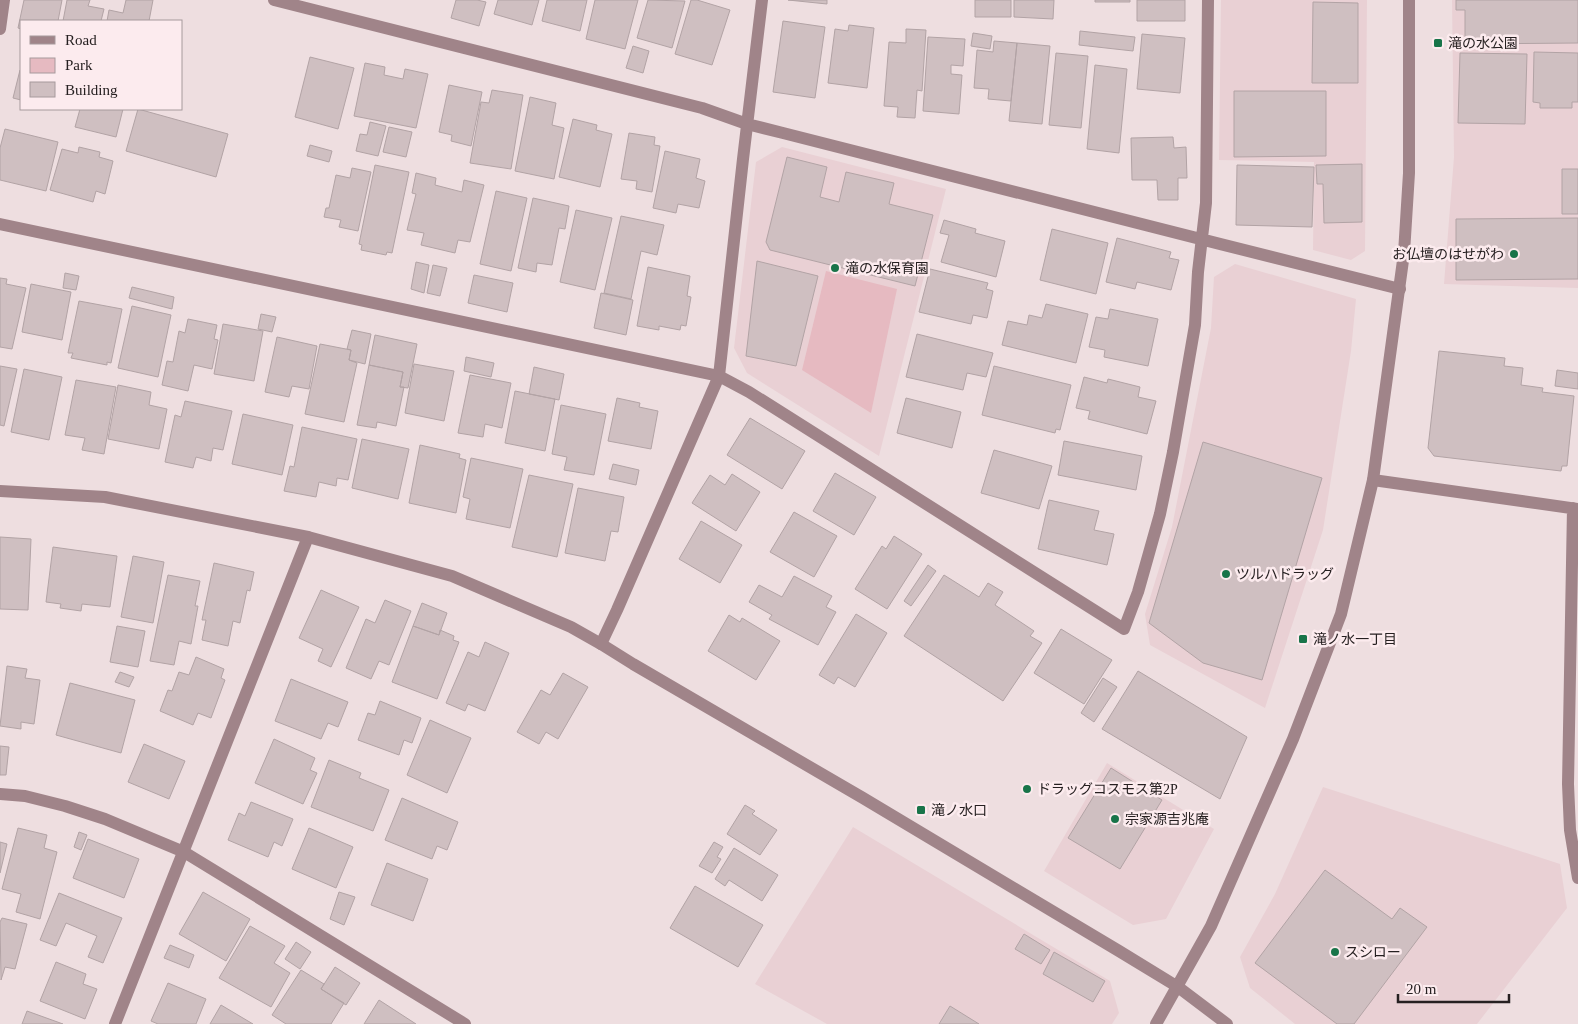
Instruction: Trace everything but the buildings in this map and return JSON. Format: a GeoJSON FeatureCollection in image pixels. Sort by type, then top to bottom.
{"type":"FeatureCollection","features":[{"type":"Feature","properties":{"kind":"street"},"geometry":{"type":"LineString","coordinates":[[0,29],[4,0]]}},
{"type":"Feature","properties":{"kind":"street"},"geometry":{"type":"LineString","coordinates":[[274,0],[692,106],[747,124],[1400,289]]}},
{"type":"Feature","properties":{"kind":"street"},"geometry":{"type":"LineString","coordinates":[[601,644],[719,376],[762,0]]}},
{"type":"Feature","properties":{"kind":"street"},"geometry":{"type":"LineString","coordinates":[[0,224],[719,376],[749,392],[1124,629],[1138,592],[1157,523],[1171,461],[1195,325],[1198,272],[1206,203],[1208,0]]}},
{"type":"Feature","properties":{"kind":"street"},"geometry":{"type":"LineString","coordinates":[[1156,1024],[1211,926],[1293,739],[1341,614],[1373,480],[1404,253],[1409,173],[1409,0]]}},
{"type":"Feature","properties":{"kind":"street"},"geometry":{"type":"LineString","coordinates":[[1373,480],[1575,509],[1568,784],[1570,830],[1578,878]]}},
{"type":"Feature","properties":{"kind":"street"},"geometry":{"type":"LineString","coordinates":[[0,490],[105,498],[308,537],[452,576],[571,627],[1178,987],[1227,1024]]}},
{"type":"Feature","properties":{"kind":"street"},"geometry":{"type":"LineString","coordinates":[[115,1024],[308,537]]}},
{"type":"Feature","properties":{"kind":"street"},"geometry":{"type":"LineString","coordinates":[[0,794],[25,796],[65,806],[105,819],[184,852],[465,1024]]}},
{"type":"Feature","properties":{"kind":"shaded area"},"geometry":{"type":"Polygon","coordinates":[[[1221,0],[1367,0],[1365,251],[1351,260],[1313,250],[1314,162],[1219,160],[1221,0]]]}},
{"type":"Feature","properties":{"kind":"shaded area"},"geometry":{"type":"Polygon","coordinates":[[[1452,0],[1578,0],[1578,288],[1444,284],[1454,157],[1452,0]]]}},
{"type":"Feature","properties":{"kind":"shaded area","name":"滝の水保育園"},"geometry":{"type":"Polygon","coordinates":[[[782,147],[946,189],[879,456],[747,373],[734,348],[756,162],[782,147]]]}},
{"type":"Feature","properties":{"kind":"shaded area"},"geometry":{"type":"Polygon","coordinates":[[[1235,264],[1356,299],[1351,351],[1323,530],[1265,708],[1150,645],[1145,614],[1172,527],[1211,328],[1214,277],[1235,264]]]}},
{"type":"Feature","properties":{"kind":"shaded area"},"geometry":{"type":"Polygon","coordinates":[[[1107,763],[1214,829],[1166,919],[1133,925],[1044,871],[1107,763]]]}},
{"type":"Feature","properties":{"kind":"shaded area"},"geometry":{"type":"Polygon","coordinates":[[[1323,787],[1560,864],[1567,908],[1477,1024],[1295,1024],[1250,988],[1240,957],[1275,894],[1323,787]]]}},
{"type":"Feature","properties":{"kind":"shaded area"},"geometry":{"type":"Polygon","coordinates":[[[853,827],[1110,981],[1119,1013],[1112,1024],[827,1024],[755,984],[853,827]]]}},
{"type":"Feature","properties":{"kind":"green space"},"geometry":{"type":"Polygon","coordinates":[[[826,271],[897,289],[871,413],[802,370],[826,271]]]}},
{"type":"Feature","properties":{"kind":"place","name":"滝の水公園"},"geometry":{"type":"Point","coordinates":[1438,43]}},
{"type":"Feature","properties":{"kind":"place","name":"お仏壇のはせがわ"},"geometry":{"type":"Point","coordinates":[1514,254]}},
{"type":"Feature","properties":{"kind":"place","name":"滝の水保育園"},"geometry":{"type":"Point","coordinates":[835,268]}},
{"type":"Feature","properties":{"kind":"place","name":"ツルハドラッグ"},"geometry":{"type":"Point","coordinates":[1226,574]}},
{"type":"Feature","properties":{"kind":"place","name":"滝ノ水一丁目"},"geometry":{"type":"Point","coordinates":[1303,639]}},
{"type":"Feature","properties":{"kind":"place","name":"ドラッグコスモス第2P"},"geometry":{"type":"Point","coordinates":[1027,789]}},
{"type":"Feature","properties":{"kind":"place","name":"滝ノ水口"},"geometry":{"type":"Point","coordinates":[921,810]}},
{"type":"Feature","properties":{"kind":"place","name":"宗家源吉兆庵"},"geometry":{"type":"Point","coordinates":[1115,819]}},
{"type":"Feature","properties":{"kind":"place","name":"スシロー"},"geometry":{"type":"Point","coordinates":[1335,952]}}]}
